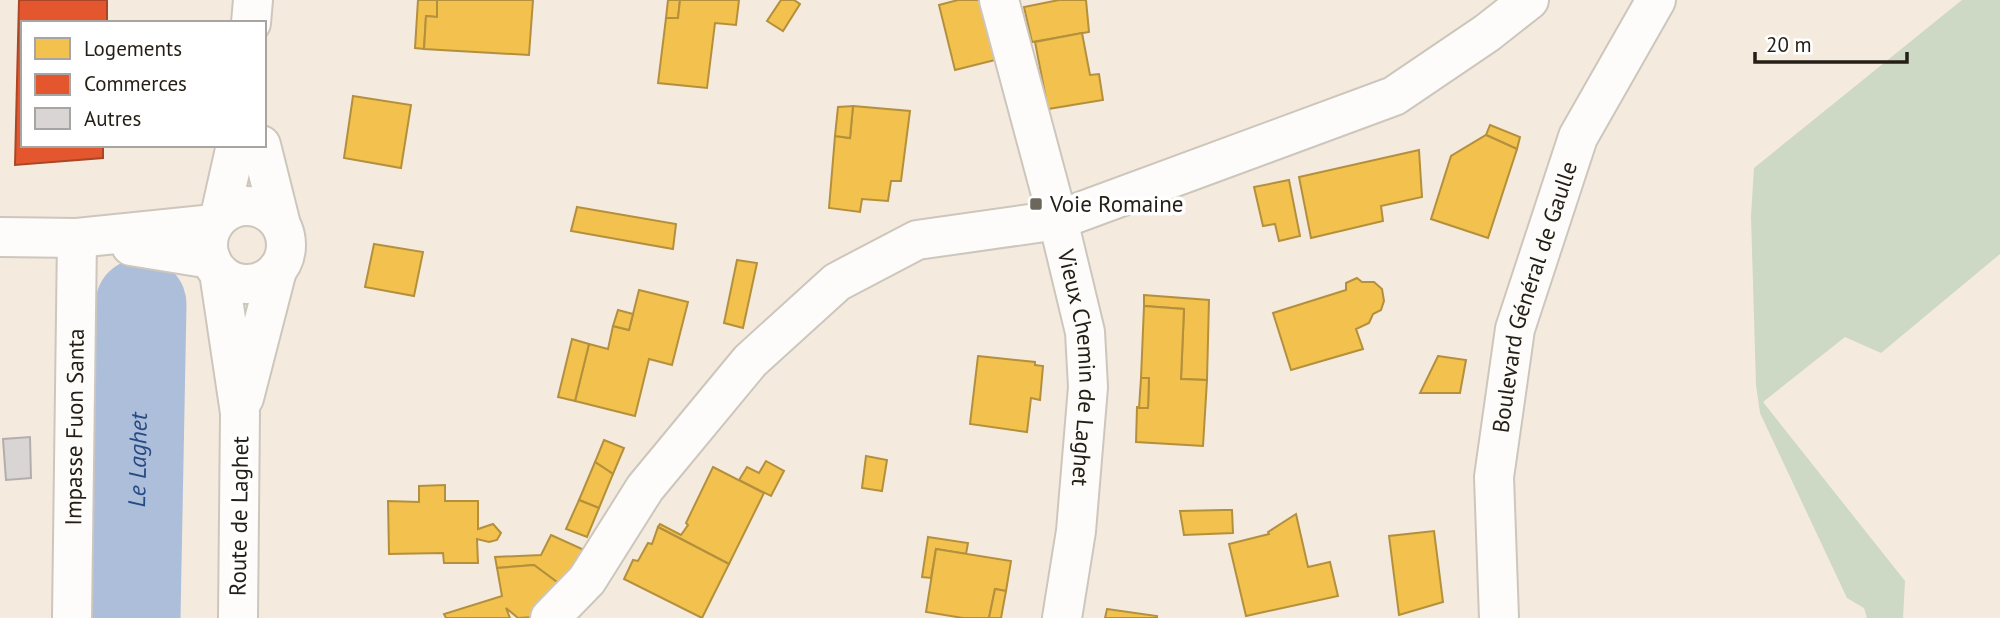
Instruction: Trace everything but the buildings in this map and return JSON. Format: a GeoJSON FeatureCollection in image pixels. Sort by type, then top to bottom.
{"type":"FeatureCollection","features":[{"type":"Feature","properties":{"kind":"street"},"geometry":{"type":"LineString","coordinates":[[251,21],[253,0]]}},
{"type":"Feature","properties":{"kind":"street","name":"Vieux Chemin de Laghet"},"geometry":{"type":"LineString","coordinates":[[999,0],[1085,332],[1088,387],[1076,531],[1062,618]]}},
{"type":"Feature","properties":{"kind":"street"},"geometry":{"type":"LineString","coordinates":[[550,618],[587,580],[645,488],[750,361],[837,282],[917,240],[1058,220],[1394,96],[1487,33],[1529,0]]}},
{"type":"Feature","properties":{"kind":"street","name":"Boulevard Général de Gaulle"},"geometry":{"type":"LineString","coordinates":[[1499,618],[1494,477],[1515,329],[1578,137],[1656,0]]}},
{"type":"Feature","properties":{"kind":"street","name":"Route de Laghet"},"geometry":{"type":"LineString","coordinates":[[236,147],[216,243],[240,413],[238,618]]}},
{"type":"Feature","properties":{"kind":"street"},"geometry":{"type":"LineString","coordinates":[[216,243],[230,280],[255,283],[277,270],[286,248],[285,236],[262,147]]}},
{"type":"Feature","properties":{"kind":"street"},"geometry":{"type":"LineString","coordinates":[[216,243],[241,206],[264,209],[281,225]]}},
{"type":"Feature","properties":{"kind":"street"},"geometry":{"type":"LineString","coordinates":[[0,237],[216,243]]}},
{"type":"Feature","properties":{"kind":"street","name":"Impasse Fuon Santa"},"geometry":{"type":"LineString","coordinates":[[72,618],[77,238]]}},
{"type":"Feature","properties":{"kind":"street","name":"Route de Laghet"},"geometry":{"type":"LineString","coordinates":[[240,413],[277,270]]}},
{"type":"Feature","properties":{"kind":"green space"},"geometry":{"type":"Polygon","coordinates":[[[1962,0],[2000,0],[2000,254],[1881,353],[1845,337],[1763,402],[1905,581],[1903,618],[1867,618],[1864,608],[1847,598],[1760,413],[1756,385],[1751,216],[1754,168],[1962,0]]]}},
{"type":"Feature","properties":{"kind":"waterway","name":"Le Laghet"},"geometry":{"type":"LineString","coordinates":[[135,618],[141,304]]}},
{"type":"Feature","properties":{"kind":"place","name":"Voie Romaine"},"geometry":{"type":"Point","coordinates":[1036,204]}}]}
